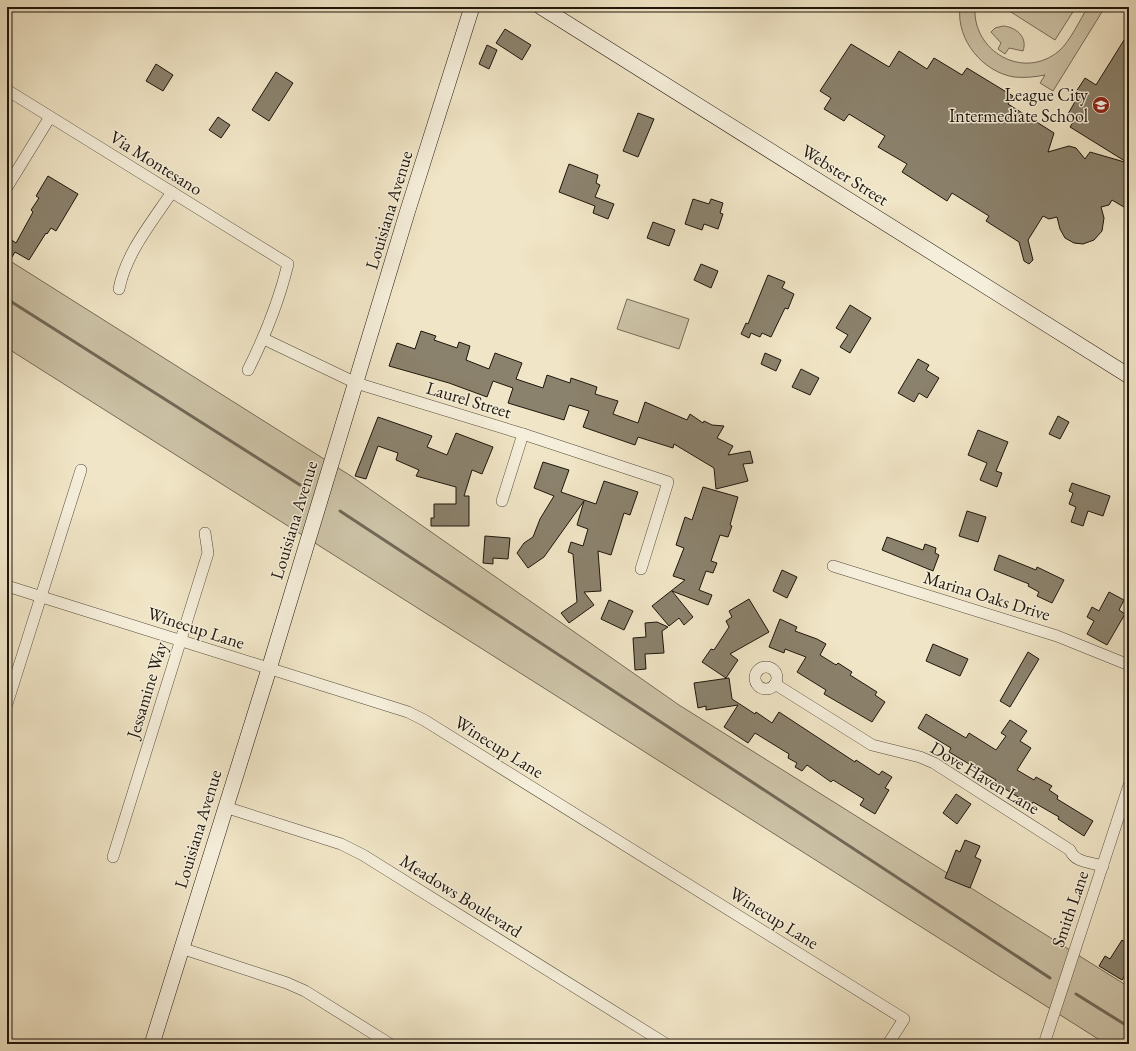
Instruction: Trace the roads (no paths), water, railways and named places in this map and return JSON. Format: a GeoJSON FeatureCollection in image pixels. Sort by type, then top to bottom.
{"type":"FeatureCollection","features":[{"type":"Feature","properties":{"kind":"street","name":"Louisiana Avenue"},"geometry":{"type":"LineString","coordinates":[[152,1044],[269,669],[472,7]]}},
{"type":"Feature","properties":{"kind":"street","name":"Webster Street"},"geometry":{"type":"LineString","coordinates":[[541,7],[1129,376]]}},
{"type":"Feature","properties":{"kind":"street","name":"Via Montesano"},"geometry":{"type":"LineString","coordinates":[[7,90],[288,264],[282,289],[264,339]]}},
{"type":"Feature","properties":{"kind":"street"},"geometry":{"type":"LineString","coordinates":[[7,187],[50,117]]}},
{"type":"Feature","properties":{"kind":"street"},"geometry":{"type":"LineString","coordinates":[[119,289],[121,276],[128,260],[172,192]]}},
{"type":"Feature","properties":{"kind":"street","name":"Laurel Street"},"geometry":{"type":"LineString","coordinates":[[264,339],[356,383],[523,434],[668,482],[641,569]]}},
{"type":"Feature","properties":{"kind":"street"},"geometry":{"type":"LineString","coordinates":[[248,370],[264,339]]}},
{"type":"Feature","properties":{"kind":"street"},"geometry":{"type":"LineString","coordinates":[[502,501],[523,434]]}},
{"type":"Feature","properties":{"kind":"street"},"geometry":{"type":"LineString","coordinates":[[7,704],[81,470]]}},
{"type":"Feature","properties":{"kind":"street","name":"Jessamine Way"},"geometry":{"type":"LineString","coordinates":[[113,857],[208,553],[205,533]]}},
{"type":"Feature","properties":{"kind":"street","name":"Marina Oaks Drive"},"geometry":{"type":"LineString","coordinates":[[833,566],[1056,636],[1129,665]]}},
{"type":"Feature","properties":{"kind":"street","name":"Winecup Lane"},"geometry":{"type":"LineString","coordinates":[[7,586],[408,712],[424,720],[904,1019],[888,1044]]}},
{"type":"Feature","properties":{"kind":"street","name":"Dove Haven Lane"},"geometry":{"type":"LineString","coordinates":[[775,684],[872,745],[920,757],[934,763],[1070,850],[1072,855],[1082,862],[1090,862],[1102,866]]}},
{"type":"Feature","properties":{"kind":"street","name":"Smith Lane"},"geometry":{"type":"LineString","coordinates":[[1044,1044],[1129,785]]}},
{"type":"Feature","properties":{"kind":"street","name":"Meadows Boulevard"},"geometry":{"type":"LineString","coordinates":[[225,807],[341,844],[363,855],[666,1044]]}},
{"type":"Feature","properties":{"kind":"street"},"geometry":{"type":"LineString","coordinates":[[181,948],[287,983],[305,991],[390,1044]]}},
{"type":"Feature","properties":{"kind":"waterway"},"geometry":{"type":"LineString","coordinates":[[7,299],[300,485]]}},
{"type":"Feature","properties":{"kind":"waterway"},"geometry":{"type":"LineString","coordinates":[[340,511],[1050,978]]}},
{"type":"Feature","properties":{"kind":"waterway"},"geometry":{"type":"LineString","coordinates":[[1076,994],[1129,1027]]}},
{"type":"Feature","properties":{"kind":"place","name":"League City Intermediate School"},"geometry":{"type":"Point","coordinates":[1101,105]}}]}
